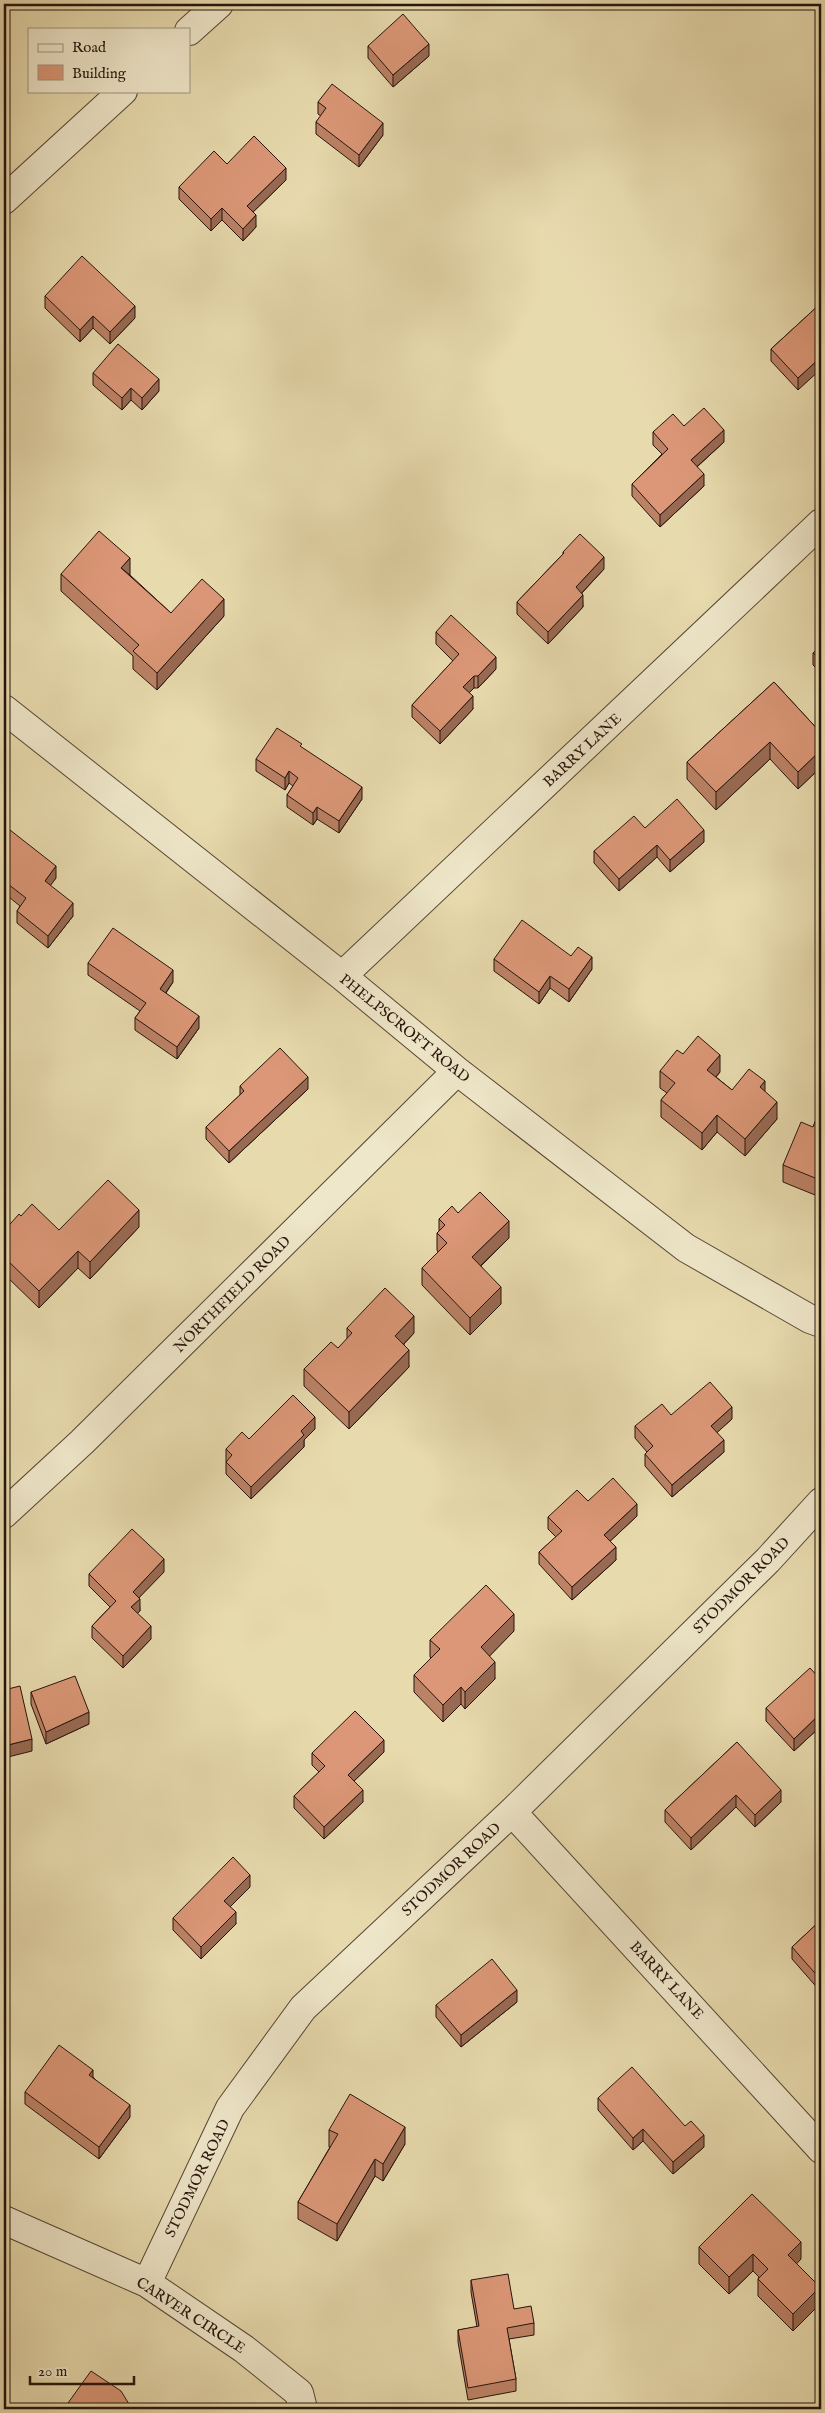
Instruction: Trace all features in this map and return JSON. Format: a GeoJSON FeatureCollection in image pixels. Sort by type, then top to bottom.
{"type":"FeatureCollection","features":[{"type":"Feature","properties":{"kind":"street"},"geometry":{"type":"LineString","coordinates":[[190,30],[219,4]]}},
{"type":"Feature","properties":{"kind":"street"},"geometry":{"type":"LineString","coordinates":[[4,200],[122,92]]}},
{"type":"Feature","properties":{"kind":"street","name":"BARRY LANE"},"geometry":{"type":"LineString","coordinates":[[342,976],[821,523]]}},
{"type":"Feature","properties":{"kind":"street","name":"PHELPSCROFT ROAD"},"geometry":{"type":"LineString","coordinates":[[4,709],[342,976],[457,1071],[686,1248],[810,1319],[821,1323]]}},
{"type":"Feature","properties":{"kind":"street","name":"NORTHFIELD ROAD"},"geometry":{"type":"LineString","coordinates":[[4,1514],[82,1442],[457,1071]]}},
{"type":"Feature","properties":{"kind":"street","name":"STODMOR ROAD"},"geometry":{"type":"LineString","coordinates":[[146,2283],[230,2108],[303,2008],[512,1812],[768,1560],[821,1502]]}},
{"type":"Feature","properties":{"kind":"street","name":"BARRY LANE"},"geometry":{"type":"LineString","coordinates":[[512,1812],[821,2149]]}},
{"type":"Feature","properties":{"kind":"street","name":"CARVER CIRCLE"},"geometry":{"type":"LineString","coordinates":[[4,2220],[146,2283],[244,2349],[298,2393],[303,2409]]}},
{"type":"Feature","properties":{"kind":"building"},"geometry":{"type":"Polygon","coordinates":[[[403,14],[429,44],[393,75],[368,46],[403,14]]]}},
{"type":"Feature","properties":{"kind":"building"},"geometry":{"type":"Polygon","coordinates":[[[332,84],[383,123],[359,155],[316,122],[326,108],[318,102],[332,84]]]}},
{"type":"Feature","properties":{"kind":"building"},"geometry":{"type":"Polygon","coordinates":[[[254,136],[286,168],[247,206],[256,215],[243,229],[222,208],[211,219],[179,187],[214,151],[227,164],[254,136]]]}},
{"type":"Feature","properties":{"kind":"building"},"geometry":{"type":"Polygon","coordinates":[[[82,256],[135,306],[110,332],[93,316],[80,330],[45,296],[82,256]]]}},
{"type":"Feature","properties":{"kind":"building"},"geometry":{"type":"Polygon","coordinates":[[[820,304],[821,357],[798,378],[771,349],[820,304]]]}},
{"type":"Feature","properties":{"kind":"building"},"geometry":{"type":"Polygon","coordinates":[[[118,344],[159,379],[142,398],[131,388],[122,398],[93,373],[118,344]]]}},
{"type":"Feature","properties":{"kind":"building"},"geometry":{"type":"Polygon","coordinates":[[[704,408],[724,430],[691,460],[704,474],[660,515],[632,484],[668,449],[653,432],[673,414],[684,426],[704,408]]]}},
{"type":"Feature","properties":{"kind":"building"},"geometry":{"type":"Polygon","coordinates":[[[99,531],[130,558],[121,568],[171,613],[202,579],[224,599],[157,673],[133,651],[139,645],[61,574],[99,531]]]}},
{"type":"Feature","properties":{"kind":"building"},"geometry":{"type":"Polygon","coordinates":[[[580,534],[604,557],[576,587],[583,595],[548,632],[517,602],[580,534]]]}},
{"type":"Feature","properties":{"kind":"building"},"geometry":{"type":"Polygon","coordinates":[[[451,615],[496,657],[478,676],[474,676],[463,687],[473,696],[440,731],[412,705],[459,654],[436,632],[451,615]]]}},
{"type":"Feature","properties":{"kind":"building"},"geometry":{"type":"Polygon","coordinates":[[[821,646],[821,661],[813,653],[821,646]]]}},
{"type":"Feature","properties":{"kind":"building"},"geometry":{"type":"Polygon","coordinates":[[[774,682],[821,733],[821,750],[798,772],[770,742],[716,792],[687,762],[774,682]]]}},
{"type":"Feature","properties":{"kind":"building"},"geometry":{"type":"Polygon","coordinates":[[[277,728],[302,744],[300,746],[362,787],[339,821],[317,807],[313,813],[287,795],[298,778],[289,771],[285,778],[256,759],[277,728]]]}},
{"type":"Feature","properties":{"kind":"building"},"geometry":{"type":"Polygon","coordinates":[[[677,799],[704,830],[670,860],[657,845],[619,879],[594,851],[634,816],[645,828],[677,799]]]}},
{"type":"Feature","properties":{"kind":"building"},"geometry":{"type":"Polygon","coordinates":[[[10,830],[56,866],[45,881],[73,903],[48,936],[17,911],[26,898],[4,881],[4,837],[10,830]]]}},
{"type":"Feature","properties":{"kind":"building"},"geometry":{"type":"Polygon","coordinates":[[[522,920],[571,956],[578,947],[592,957],[569,989],[550,976],[539,992],[494,959],[522,920]]]}},
{"type":"Feature","properties":{"kind":"building"},"geometry":{"type":"Polygon","coordinates":[[[113,928],[173,970],[160,989],[199,1016],[177,1047],[135,1018],[146,1003],[88,963],[113,928]]]}},
{"type":"Feature","properties":{"kind":"building"},"geometry":{"type":"Polygon","coordinates":[[[698,1036],[720,1055],[707,1070],[732,1090],[749,1069],[765,1081],[760,1087],[777,1102],[745,1139],[717,1115],[702,1133],[661,1100],[675,1083],[660,1071],[677,1050],[683,1054],[698,1036]]]}},
{"type":"Feature","properties":{"kind":"building"},"geometry":{"type":"Polygon","coordinates":[[[280,1048],[308,1077],[229,1151],[206,1127],[244,1091],[240,1086],[280,1048]]]}},
{"type":"Feature","properties":{"kind":"building"},"geometry":{"type":"Polygon","coordinates":[[[821,1107],[820,1180],[783,1165],[801,1122],[813,1127],[821,1107]]]}},
{"type":"Feature","properties":{"kind":"building"},"geometry":{"type":"Polygon","coordinates":[[[108,1180],[139,1210],[90,1262],[78,1251],[39,1291],[4,1257],[4,1231],[19,1214],[21,1216],[32,1204],[59,1230],[108,1180]]]}},
{"type":"Feature","properties":{"kind":"building"},"geometry":{"type":"Polygon","coordinates":[[[480,1192],[509,1221],[472,1257],[501,1287],[470,1318],[422,1268],[447,1243],[437,1233],[445,1225],[439,1219],[452,1206],[458,1213],[480,1192]]]}},
{"type":"Feature","properties":{"kind":"building"},"geometry":{"type":"Polygon","coordinates":[[[385,1288],[414,1316],[395,1336],[409,1350],[349,1412],[304,1369],[331,1342],[338,1348],[352,1333],[347,1328],[385,1288]]]}},
{"type":"Feature","properties":{"kind":"building"},"geometry":{"type":"Polygon","coordinates":[[[710,1382],[732,1407],[711,1426],[724,1440],[672,1485],[645,1454],[653,1446],[635,1426],[662,1404],[671,1415],[710,1382]]]}},
{"type":"Feature","properties":{"kind":"building"},"geometry":{"type":"Polygon","coordinates":[[[293,1395],[315,1417],[301,1431],[304,1435],[251,1487],[226,1462],[232,1455],[226,1449],[242,1432],[249,1439],[293,1395]]]}},
{"type":"Feature","properties":{"kind":"building"},"geometry":{"type":"Polygon","coordinates":[[[613,1478],[637,1504],[604,1535],[616,1547],[572,1587],[539,1552],[562,1531],[548,1517],[577,1490],[588,1501],[613,1478]]]}},
{"type":"Feature","properties":{"kind":"building"},"geometry":{"type":"Polygon","coordinates":[[[132,1529],[164,1559],[133,1592],[140,1599],[131,1607],[151,1626],[123,1656],[92,1626],[116,1601],[89,1574],[132,1529]]]}},
{"type":"Feature","properties":{"kind":"building"},"geometry":{"type":"Polygon","coordinates":[[[486,1585],[514,1614],[481,1647],[495,1662],[465,1692],[461,1687],[443,1705],[414,1675],[440,1649],[430,1640],[486,1585]]]}},
{"type":"Feature","properties":{"kind":"building"},"geometry":{"type":"Polygon","coordinates":[[[810,1668],[821,1680],[821,1713],[794,1739],[766,1708],[810,1668]]]}},
{"type":"Feature","properties":{"kind":"building"},"geometry":{"type":"Polygon","coordinates":[[[75,1676],[89,1712],[46,1732],[31,1692],[75,1676]]]}},
{"type":"Feature","properties":{"kind":"building"},"geometry":{"type":"Polygon","coordinates":[[[20,1686],[32,1739],[4,1746],[4,1690],[20,1686]]]}},
{"type":"Feature","properties":{"kind":"building"},"geometry":{"type":"Polygon","coordinates":[[[355,1711],[384,1740],[348,1775],[363,1790],[324,1827],[294,1796],[325,1766],[312,1753],[355,1711]]]}},
{"type":"Feature","properties":{"kind":"building"},"geometry":{"type":"Polygon","coordinates":[[[737,1742],[781,1790],[755,1815],[736,1795],[691,1838],[665,1810],[737,1742]]]}},
{"type":"Feature","properties":{"kind":"building"},"geometry":{"type":"Polygon","coordinates":[[[233,1857],[250,1875],[224,1901],[236,1912],[201,1947],[173,1918],[233,1857]]]}},
{"type":"Feature","properties":{"kind":"building"},"geometry":{"type":"Polygon","coordinates":[[[821,1920],[821,1980],[792,1947],[821,1920]]]}},
{"type":"Feature","properties":{"kind":"building"},"geometry":{"type":"Polygon","coordinates":[[[492,1959],[517,1990],[461,2035],[436,2005],[492,1959]]]}},
{"type":"Feature","properties":{"kind":"building"},"geometry":{"type":"Polygon","coordinates":[[[59,2045],[93,2070],[89,2075],[130,2105],[99,2147],[25,2092],[59,2045]]]}},
{"type":"Feature","properties":{"kind":"building"},"geometry":{"type":"Polygon","coordinates":[[[632,2067],[685,2126],[691,2121],[704,2135],[673,2162],[643,2129],[633,2138],[598,2098],[632,2067]]]}},
{"type":"Feature","properties":{"kind":"building"},"geometry":{"type":"Polygon","coordinates":[[[350,2094],[405,2127],[383,2164],[375,2159],[337,2224],[298,2202],[338,2134],[329,2130],[350,2094]]]}},
{"type":"Feature","properties":{"kind":"building"},"geometry":{"type":"Polygon","coordinates":[[[752,2194],[801,2242],[788,2255],[820,2287],[793,2314],[758,2279],[768,2269],[753,2254],[729,2277],[699,2247],[752,2194]]]}},
{"type":"Feature","properties":{"kind":"building"},"geometry":{"type":"Polygon","coordinates":[[[508,2274],[514,2309],[531,2306],[534,2323],[507,2328],[516,2379],[468,2388],[458,2330],[479,2326],[471,2280],[508,2274]]]}},
{"type":"Feature","properties":{"kind":"building"},"geometry":{"type":"Polygon","coordinates":[[[91,2371],[121,2391],[132,2409],[77,2409],[68,2403],[91,2371]]]}},
{"type":"Feature","properties":{"kind":"building"},"geometry":{"type":"Polygon","coordinates":[[[154,2405],[156,2409],[145,2409],[154,2405]]]}}]}
